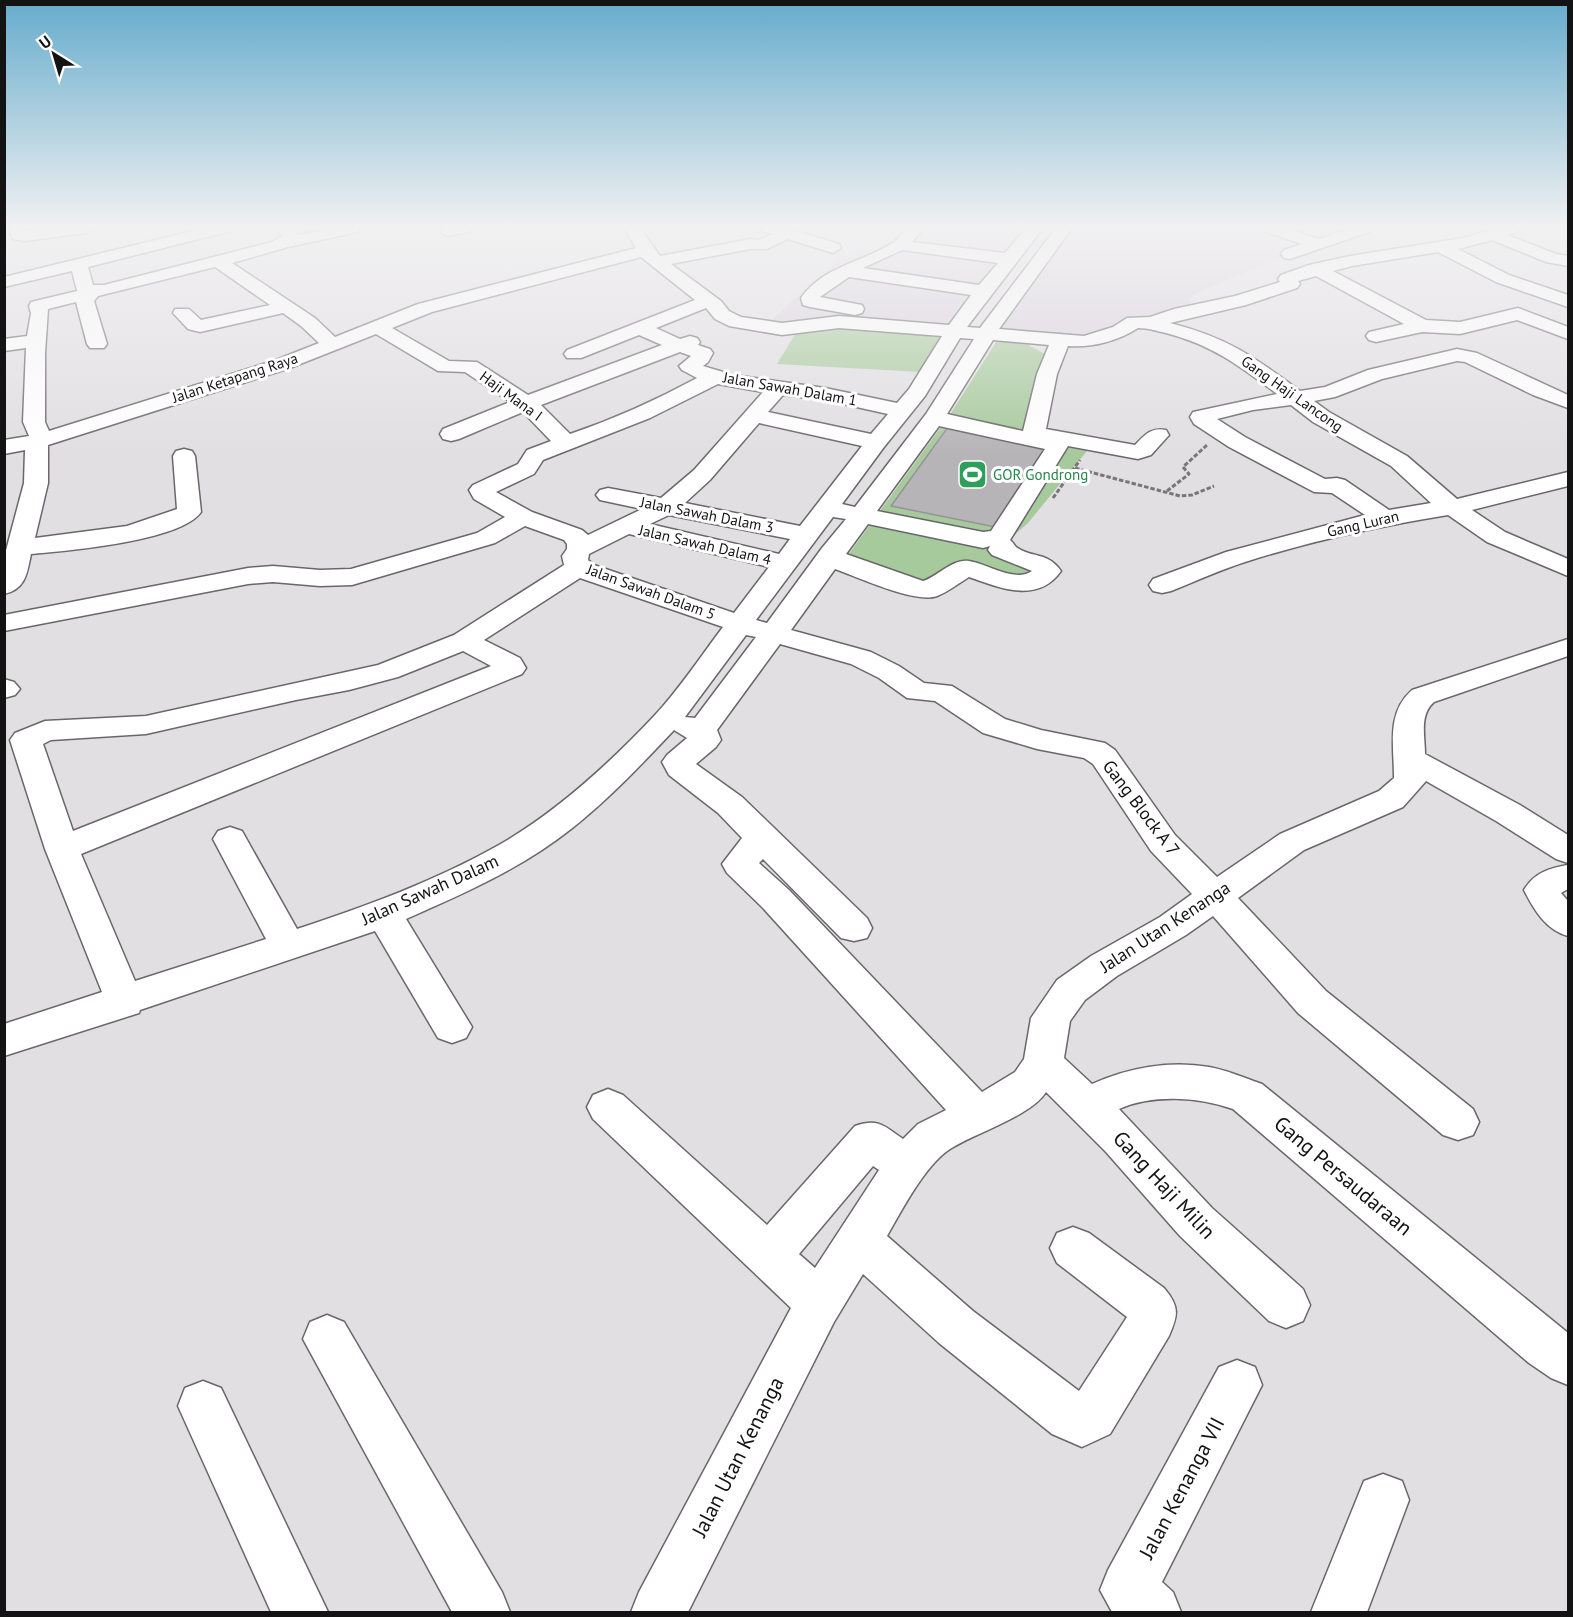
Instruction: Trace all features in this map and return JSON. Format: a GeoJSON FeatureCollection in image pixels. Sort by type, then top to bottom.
{"type":"FeatureCollection","features":[{"type":"Feature","properties":{"kind":"street"},"geometry":{"type":"LineString","coordinates":[[4,586],[12,580],[36,483],[40,441],[33,416],[40,313],[38,306],[48,303]]}},
{"type":"Feature","properties":{"kind":"street"},"geometry":{"type":"LineString","coordinates":[[86,303],[98,344]]}},
{"type":"Feature","properties":{"kind":"street"},"geometry":{"type":"LineString","coordinates":[[282,303],[308,322],[332,345]]}},
{"type":"Feature","properties":{"kind":"street","name":"Jalan Ketapang Raya"},"geometry":{"type":"LineString","coordinates":[[4,447],[40,441],[273,367],[376,326],[441,303]]}},
{"type":"Feature","properties":{"kind":"street"},"geometry":{"type":"LineString","coordinates":[[574,354],[702,303]]}},
{"type":"Feature","properties":{"kind":"street"},"geometry":{"type":"LineString","coordinates":[[711,303],[719,309],[722,315],[736,322],[782,329],[839,322],[969,321]]}},
{"type":"Feature","properties":{"kind":"street"},"geometry":{"type":"LineString","coordinates":[[826,303],[919,318],[969,321]]}},
{"type":"Feature","properties":{"kind":"street"},"geometry":{"type":"LineString","coordinates":[[848,512],[934,418],[970,364],[969,321],[966,303]]}},
{"type":"Feature","properties":{"kind":"street"},"geometry":{"type":"LineString","coordinates":[[969,321],[977,303]]}},
{"type":"Feature","properties":{"kind":"street"},"geometry":{"type":"LineString","coordinates":[[848,512],[876,442],[918,392],[937,360],[969,321],[987,303]]}},
{"type":"Feature","properties":{"kind":"street"},"geometry":{"type":"LineString","coordinates":[[1152,323],[1174,315],[1228,303]]}},
{"type":"Feature","properties":{"kind":"street"},"geometry":{"type":"LineString","coordinates":[[1380,303],[1422,326]]}},
{"type":"Feature","properties":{"kind":"street"},"geometry":{"type":"LineString","coordinates":[[1422,361],[1380,335],[1422,326],[1460,328],[1518,314],[1534,303]]}},
{"type":"Feature","properties":{"kind":"street"},"geometry":{"type":"LineString","coordinates":[[182,313],[195,325],[200,326],[287,307]]}},
{"type":"Feature","properties":{"kind":"street"},"geometry":{"type":"LineString","coordinates":[[1518,314],[1569,333]]}},
{"type":"Feature","properties":{"kind":"street","name":"Gang Haji Lancong"},"geometry":{"type":"LineString","coordinates":[[969,321],[1060,339],[1090,341],[1120,331],[1134,322],[1152,323],[1220,345],[1321,417],[1399,461],[1438,497],[1496,537],[1569,568]]}},
{"type":"Feature","properties":{"kind":"street"},"geometry":{"type":"LineString","coordinates":[[451,434],[713,333],[736,322]]}},
{"type":"Feature","properties":{"kind":"street","name":"Haji Mana I"},"geometry":{"type":"LineString","coordinates":[[376,326],[445,367],[470,366],[491,383],[526,404],[552,426],[565,443],[535,454],[526,469],[481,490],[482,494],[523,517]]}},
{"type":"Feature","properties":{"kind":"street"},"geometry":{"type":"LineString","coordinates":[[640,328],[679,346]]}},
{"type":"Feature","properties":{"kind":"street"},"geometry":{"type":"LineString","coordinates":[[1164,341],[1191,334]]}},
{"type":"Feature","properties":{"kind":"street"},"geometry":{"type":"LineString","coordinates":[[1060,339],[1047,375],[1034,431],[1042,436],[1138,452],[1158,435]]}},
{"type":"Feature","properties":{"kind":"street"},"geometry":{"type":"LineString","coordinates":[[4,345],[37,340]]}},
{"type":"Feature","properties":{"kind":"street","name":"Jalan Sawah Dalam 1"},"geometry":{"type":"LineString","coordinates":[[679,346],[704,354],[690,364],[690,368],[733,381],[825,394],[903,411]]}},
{"type":"Feature","properties":{"kind":"street"},"geometry":{"type":"LineString","coordinates":[[1385,518],[1337,485],[1322,486],[1314,483],[1220,431],[1201,417],[1253,404],[1328,393],[1352,386],[1375,374],[1422,361],[1457,355],[1470,357],[1540,391],[1569,402]]}},
{"type":"Feature","properties":{"kind":"street"},"geometry":{"type":"LineString","coordinates":[[937,360],[970,364]]}},
{"type":"Feature","properties":{"kind":"street"},"geometry":{"type":"LineString","coordinates":[[565,443],[627,422],[666,405],[717,376]]}},
{"type":"Feature","properties":{"kind":"street"},"geometry":{"type":"LineString","coordinates":[[1540,391],[1569,384]]}},
{"type":"Feature","properties":{"kind":"street"},"geometry":{"type":"LineString","coordinates":[[126,1002],[62,849],[26,740],[32,735],[71,728],[146,725],[339,684],[388,671],[464,641],[625,526],[666,507],[702,476],[778,387]]}},
{"type":"Feature","properties":{"kind":"street"},"geometry":{"type":"LineString","coordinates":[[755,416],[876,442]]}},
{"type":"Feature","properties":{"kind":"street"},"geometry":{"type":"LineString","coordinates":[[848,512],[983,540],[1000,537],[1057,448],[1056,445],[934,418]]}},
{"type":"Feature","properties":{"kind":"street"},"geometry":{"type":"LineString","coordinates":[[20,547],[73,542],[133,531],[174,519],[189,512],[183,456]]}},
{"type":"Feature","properties":{"kind":"street","name":"Gang Luran"},"geometry":{"type":"LineString","coordinates":[[1162,585],[1235,557],[1385,518],[1453,507],[1569,478]]}},
{"type":"Feature","properties":{"kind":"street","name":"Jalan Sawah Dalam 3"},"geometry":{"type":"LineString","coordinates":[[608,495],[819,544],[833,558],[841,562],[919,589],[929,590],[966,568],[1022,585],[1044,576],[1048,571],[1043,566],[1001,550],[1003,546]]}},
{"type":"Feature","properties":{"kind":"street","name":"Jalan Sawah Dalam"},"geometry":{"type":"LineString","coordinates":[[4,1040],[289,947],[393,928],[458,882],[512,853],[558,822],[605,783],[685,725],[756,628],[785,564],[819,544],[848,512]]}},
{"type":"Feature","properties":{"kind":"street"},"geometry":{"type":"LineString","coordinates":[[4,623],[248,576],[273,574],[320,578],[352,577],[486,538],[523,517]]}},
{"type":"Feature","properties":{"kind":"street","name":"Jalan Sawah Dalam 5"},"geometry":{"type":"LineString","coordinates":[[523,517],[573,536],[579,542],[580,558],[585,571],[756,628],[861,658],[889,672],[915,690]]}},
{"type":"Feature","properties":{"kind":"street","name":"Jalan Sawah Dalam 4"},"geometry":{"type":"LineString","coordinates":[[625,526],[785,564]]}},
{"type":"Feature","properties":{"kind":"street"},"geometry":{"type":"LineString","coordinates":[[756,628],[819,544]]}},
{"type":"Feature","properties":{"kind":"street"},"geometry":{"type":"LineString","coordinates":[[62,849],[512,668],[510,664],[464,641]]}},
{"type":"Feature","properties":{"kind":"street","name":"Jalan Utan Kenanga"},"geometry":{"type":"LineString","coordinates":[[659,1612],[813,1314],[906,1166],[933,1137],[1008,1099],[1029,1084],[1043,1063],[1051,1018],[1071,990],[1104,966],[1173,926],[1292,843],[1391,799],[1410,781],[1410,717],[1416,701],[1569,646]]}},
{"type":"Feature","properties":{"kind":"street","name":"Gang Block A 7"},"geometry":{"type":"LineString","coordinates":[[915,690],[942,692],[994,726],[1037,739],[1094,750],[1104,758],[1163,843],[1240,922],[1312,1002],[1458,1122]]}},
{"type":"Feature","properties":{"kind":"street"},"geometry":{"type":"LineString","coordinates":[[685,725],[705,735],[705,740],[678,762],[680,768],[730,805],[854,928]]}},
{"type":"Feature","properties":{"kind":"street"},"geometry":{"type":"LineString","coordinates":[[1410,759],[1508,813],[1569,851]]}},
{"type":"Feature","properties":{"kind":"street"},"geometry":{"type":"LineString","coordinates":[[762,838],[739,864],[776,899],[975,1114]]}},
{"type":"Feature","properties":{"kind":"street"},"geometry":{"type":"LineString","coordinates":[[230,839],[289,947]]}},
{"type":"Feature","properties":{"kind":"street"},"geometry":{"type":"LineString","coordinates":[[1555,884],[1548,902],[1569,922]]}},
{"type":"Feature","properties":{"kind":"street"},"geometry":{"type":"LineString","coordinates":[[393,928],[452,1027]]}},
{"type":"Feature","properties":{"kind":"street","name":"Gang Haji Milin"},"geometry":{"type":"LineString","coordinates":[[1043,1063],[1121,1139],[1196,1222],[1286,1305]]}},
{"type":"Feature","properties":{"kind":"street","name":"Gang Persaudaraan"},"geometry":{"type":"LineString","coordinates":[[1087,1105],[1122,1089],[1180,1081],[1210,1084],[1247,1096],[1546,1346],[1569,1361]]}},
{"type":"Feature","properties":{"kind":"street"},"geometry":{"type":"LineString","coordinates":[[608,1107],[768,1256],[813,1314]]}},
{"type":"Feature","properties":{"kind":"street"},"geometry":{"type":"LineString","coordinates":[[768,1256],[870,1139],[906,1166]]}},
{"type":"Feature","properties":{"kind":"street"},"geometry":{"type":"LineString","coordinates":[[859,1240],[956,1327],[1070,1416],[1082,1422],[1092,1416],[1152,1320],[1154,1312],[1147,1304],[1073,1248]]}},
{"type":"Feature","properties":{"kind":"street"},"geometry":{"type":"LineString","coordinates":[[327,1339],[482,1612]]}},
{"type":"Feature","properties":{"kind":"street","name":"Jalan Kenanga VII"},"geometry":{"type":"LineString","coordinates":[[1140,1601],[1237,1385]]}},
{"type":"Feature","properties":{"kind":"street"},"geometry":{"type":"LineString","coordinates":[[203,1406],[300,1612]]}},
{"type":"Feature","properties":{"kind":"street"},"geometry":{"type":"LineString","coordinates":[[1340,1612],[1383,1500]]}},
{"type":"Feature","properties":{"kind":"path"},"geometry":{"type":"LineString","coordinates":[[1166,491],[1189,474],[1183,467],[1220,431]]}},
{"type":"Feature","properties":{"kind":"path"},"geometry":{"type":"LineString","coordinates":[[1075,468],[1183,497],[1214,486]]}},
{"type":"Feature","properties":{"kind":"shaded area"},"geometry":{"type":"Polygon","coordinates":[[[790,303],[970,303],[956,322],[942,327],[764,327],[790,303]]]}},
{"type":"Feature","properties":{"kind":"shaded area"},"geometry":{"type":"Polygon","coordinates":[[[1013,303],[1191,303],[1190,309],[1160,317],[1136,316],[1087,337],[1003,330],[1013,303]]]}},
{"type":"Feature","properties":{"kind":"green space"},"geometry":{"type":"Polygon","coordinates":[[[823,326],[940,334],[934,354],[921,372],[777,364],[797,331],[823,326]]]}},
{"type":"Feature","properties":{"kind":"green space"},"geometry":{"type":"Polygon","coordinates":[[[1000,336],[1021,341],[1054,359],[1029,438],[1087,451],[1028,523],[991,555],[1045,576],[1026,588],[962,568],[934,588],[843,562],[951,413],[1000,336]]]}},
{"type":"Feature","properties":{"kind":"building","name":"GOR Gondrong"},"geometry":{"type":"Polygon","coordinates":[[[948,427],[1048,444],[1000,528],[891,506],[948,427]]]}},
{"type":"Feature","properties":{"kind":"place","name":"GOR Gondrong"},"geometry":{"type":"Point","coordinates":[972,475]}}]}
